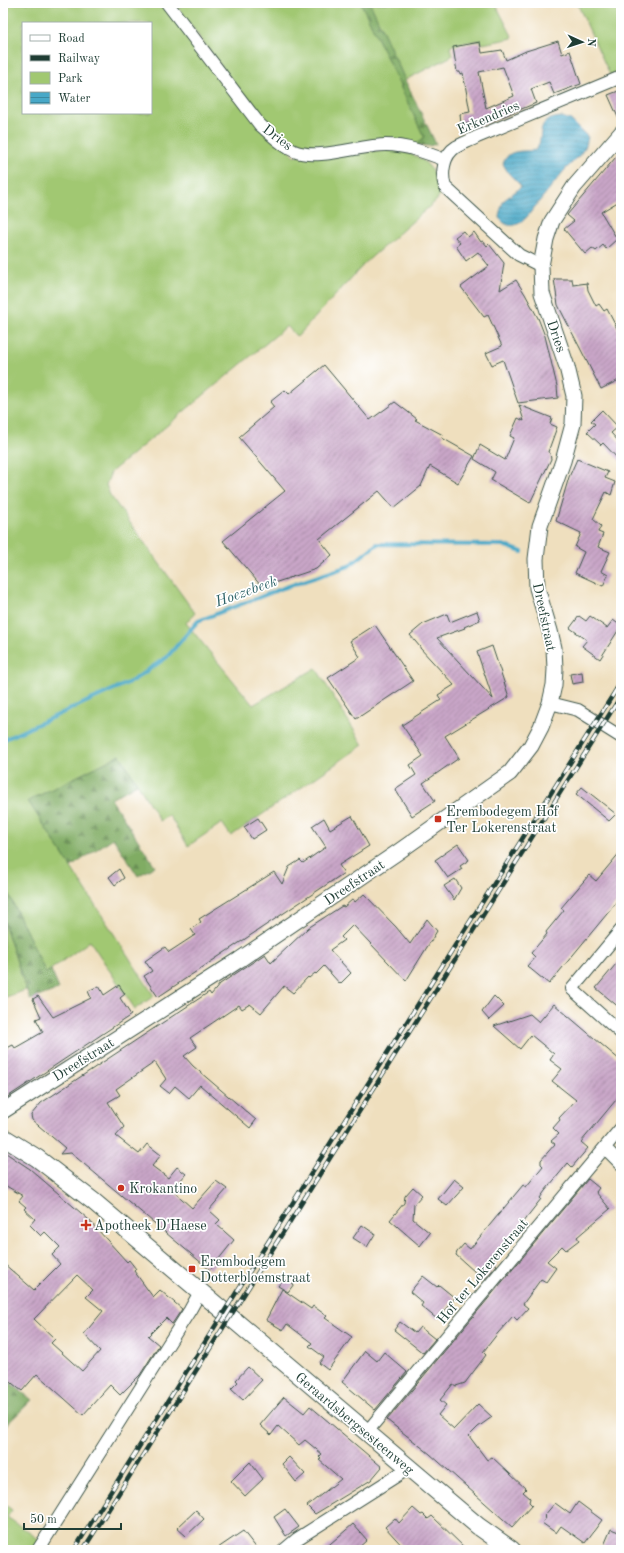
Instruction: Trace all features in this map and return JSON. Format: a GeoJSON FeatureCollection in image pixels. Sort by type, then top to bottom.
{"type":"FeatureCollection","features":[{"type":"Feature","properties":{"kind":"main road","name":"Geraardsbergsesteenweg"},"geometry":{"type":"LineString","coordinates":[[3,1137],[37,1158],[93,1201],[478,1526],[512,1550]]}},
{"type":"Feature","properties":{"kind":"street","name":"Dries"},"geometry":{"type":"LineString","coordinates":[[167,3],[260,125],[279,142],[295,151],[319,154],[386,145],[416,150],[445,160]]}},
{"type":"Feature","properties":{"kind":"street","name":"Erkendries"},"geometry":{"type":"LineString","coordinates":[[445,160],[455,148],[621,77]]}},
{"type":"Feature","properties":{"kind":"street","name":"Dries"},"geometry":{"type":"LineString","coordinates":[[536,559],[540,526],[563,461],[573,424],[574,396],[567,367],[542,293],[541,266],[546,239],[552,221],[574,187],[621,133]]}},
{"type":"Feature","properties":{"kind":"street"},"geometry":{"type":"LineString","coordinates":[[445,160],[443,178],[445,187],[519,255],[541,266]]}},
{"type":"Feature","properties":{"kind":"street","name":"Dreefstraat"},"geometry":{"type":"LineString","coordinates":[[3,1111],[239,960],[398,852],[510,773],[531,746],[542,727],[550,703],[555,669],[554,648],[537,588],[536,559]]}},
{"type":"Feature","properties":{"kind":"street"},"geometry":{"type":"LineString","coordinates":[[550,703],[578,710],[621,737]]}},
{"type":"Feature","properties":{"kind":"street"},"geometry":{"type":"LineString","coordinates":[[621,930],[572,989],[621,1032]]}},
{"type":"Feature","properties":{"kind":"street","name":"Hof ter Lokerenstraat"},"geometry":{"type":"LineString","coordinates":[[366,1432],[621,1128]]}},
{"type":"Feature","properties":{"kind":"street"},"geometry":{"type":"LineString","coordinates":[[605,1148],[621,1164]]}},
{"type":"Feature","properties":{"kind":"street"},"geometry":{"type":"LineString","coordinates":[[38,1550],[200,1292]]}},
{"type":"Feature","properties":{"kind":"street"},"geometry":{"type":"LineString","coordinates":[[284,1550],[297,1539],[409,1468]]}},
{"type":"Feature","properties":{"kind":"green space"},"geometry":{"type":"Polygon","coordinates":[[[3,3],[161,3],[210,65],[294,156],[391,150],[401,151],[418,157],[430,167],[434,174],[440,193],[437,200],[366,262],[297,337],[287,326],[111,472],[106,485],[110,495],[195,613],[186,623],[253,705],[316,668],[363,745],[231,836],[222,823],[188,846],[169,815],[160,821],[120,755],[28,801],[154,996],[135,1009],[90,941],[46,973],[3,882],[3,3]]]}},
{"type":"Feature","properties":{"kind":"green space"},"geometry":{"type":"Polygon","coordinates":[[[188,3],[361,3],[424,137],[417,145],[322,149],[296,147],[280,138],[251,106],[178,8],[188,3]]]}},
{"type":"Feature","properties":{"kind":"green space"},"geometry":{"type":"Polygon","coordinates":[[[361,3],[370,3],[436,144],[429,146],[417,145],[424,137],[361,3]]]}},
{"type":"Feature","properties":{"kind":"green space"},"geometry":{"type":"Polygon","coordinates":[[[370,3],[495,3],[513,38],[483,44],[480,40],[453,45],[450,47],[452,56],[405,80],[370,3]]]}},
{"type":"Feature","properties":{"kind":"green space"},"geometry":{"type":"Polygon","coordinates":[[[577,3],[621,3],[621,71],[610,75],[577,3]]]}},
{"type":"Feature","properties":{"kind":"green space"},"geometry":{"type":"Polygon","coordinates":[[[120,755],[137,784],[111,799],[155,866],[138,876],[113,838],[71,867],[28,801],[120,755]]]}},
{"type":"Feature","properties":{"kind":"green space"},"geometry":{"type":"Polygon","coordinates":[[[3,882],[46,973],[51,970],[59,989],[30,1000],[3,920],[3,882]]]}},
{"type":"Feature","properties":{"kind":"green space"},"geometry":{"type":"Polygon","coordinates":[[[3,920],[26,990],[3,998],[3,920]]]}},
{"type":"Feature","properties":{"kind":"green space"},"geometry":{"type":"Polygon","coordinates":[[[3,1377],[32,1400],[3,1428],[3,1377]]]}},
{"type":"Feature","properties":{"kind":"green space"},"geometry":{"type":"Polygon","coordinates":[[[3,1503],[12,1510],[7,1517],[40,1540],[34,1550],[3,1550],[3,1503]]]}},
{"type":"Feature","properties":{"kind":"water"},"geometry":{"type":"Polygon","coordinates":[[[562,117],[571,120],[588,137],[586,146],[526,218],[512,226],[502,222],[499,218],[499,213],[503,201],[521,187],[509,174],[503,164],[505,159],[512,153],[536,150],[539,145],[543,125],[553,118],[562,117]]]}},
{"type":"Feature","properties":{"kind":"building"},"geometry":{"type":"Polygon","coordinates":[[[558,41],[562,54],[570,51],[581,84],[554,94],[549,82],[531,89],[536,103],[473,129],[472,123],[461,124],[460,114],[470,112],[463,73],[460,74],[460,72],[457,72],[453,47],[480,42],[482,53],[502,50],[506,60],[526,51],[558,41]],[[503,67],[479,72],[486,108],[514,96],[503,67]]]}},
{"type":"Feature","properties":{"kind":"building"},"geometry":{"type":"Polygon","coordinates":[[[621,90],[621,124],[608,95],[621,90]]]}},
{"type":"Feature","properties":{"kind":"building"},"geometry":{"type":"Polygon","coordinates":[[[621,151],[621,200],[601,212],[617,239],[606,249],[603,245],[596,251],[592,248],[585,254],[564,229],[574,221],[567,215],[621,151]]]}},
{"type":"Feature","properties":{"kind":"building"},"geometry":{"type":"Polygon","coordinates":[[[463,231],[468,237],[474,232],[481,242],[483,241],[487,246],[489,244],[504,263],[500,290],[516,280],[525,294],[538,318],[545,336],[557,386],[558,398],[518,403],[503,360],[492,365],[486,353],[502,346],[488,315],[484,317],[461,287],[489,266],[478,252],[466,261],[456,246],[460,243],[455,237],[463,231]]]}},
{"type":"Feature","properties":{"kind":"building"},"geometry":{"type":"Polygon","coordinates":[[[554,279],[572,279],[573,285],[587,283],[588,290],[596,306],[599,304],[604,311],[607,309],[621,336],[621,379],[601,389],[558,305],[554,279]]]}},
{"type":"Feature","properties":{"kind":"building"},"geometry":{"type":"Polygon","coordinates":[[[324,365],[370,420],[395,402],[417,419],[415,420],[443,435],[442,438],[474,456],[458,483],[430,466],[421,486],[394,508],[379,491],[319,539],[332,555],[316,569],[262,587],[223,541],[285,491],[239,437],[274,407],[270,402],[285,390],[289,394],[324,365]]]}},
{"type":"Feature","properties":{"kind":"building"},"geometry":{"type":"Polygon","coordinates":[[[519,405],[552,418],[550,424],[557,427],[548,452],[550,453],[551,459],[530,503],[491,480],[495,472],[474,459],[480,445],[505,460],[514,438],[510,436],[518,418],[524,421],[519,405]]]}},
{"type":"Feature","properties":{"kind":"building"},"geometry":{"type":"Polygon","coordinates":[[[602,410],[618,427],[611,433],[621,444],[621,462],[603,443],[601,445],[587,432],[595,424],[591,421],[602,410]]]}},
{"type":"Feature","properties":{"kind":"building"},"geometry":{"type":"Polygon","coordinates":[[[577,459],[608,472],[605,478],[615,482],[611,495],[606,492],[593,519],[601,526],[598,532],[603,534],[598,547],[610,552],[601,571],[608,575],[603,586],[575,573],[584,552],[575,547],[581,533],[556,521],[569,477],[577,459]]]}},
{"type":"Feature","properties":{"kind":"building"},"geometry":{"type":"Polygon","coordinates":[[[477,611],[480,620],[464,627],[465,628],[437,638],[493,699],[477,652],[492,646],[509,697],[445,736],[459,758],[423,783],[435,801],[412,816],[395,789],[416,775],[410,765],[423,756],[402,725],[441,700],[438,695],[454,685],[410,635],[423,624],[447,614],[450,622],[477,611]]]}},
{"type":"Feature","properties":{"kind":"building"},"geometry":{"type":"Polygon","coordinates":[[[579,616],[586,621],[590,616],[607,628],[613,620],[621,626],[600,659],[582,646],[587,640],[570,628],[579,616]]]}},
{"type":"Feature","properties":{"kind":"building"},"geometry":{"type":"Polygon","coordinates":[[[375,625],[413,681],[356,719],[328,678],[360,657],[350,641],[375,625]]]}},
{"type":"Feature","properties":{"kind":"building"},"geometry":{"type":"Polygon","coordinates":[[[582,672],[583,682],[572,684],[570,674],[582,672]]]}},
{"type":"Feature","properties":{"kind":"building"},"geometry":{"type":"Polygon","coordinates":[[[582,787],[616,814],[609,821],[576,794],[582,787]]]}},
{"type":"Feature","properties":{"kind":"building"},"geometry":{"type":"Polygon","coordinates":[[[352,816],[369,846],[339,865],[344,873],[158,997],[144,976],[152,971],[145,961],[165,947],[169,952],[195,935],[191,929],[201,922],[199,919],[274,872],[282,884],[289,867],[300,860],[303,863],[326,847],[312,826],[324,818],[330,829],[352,816]]]}},
{"type":"Feature","properties":{"kind":"building"},"geometry":{"type":"Polygon","coordinates":[[[258,818],[266,830],[252,839],[244,827],[258,818]]]}},
{"type":"Feature","properties":{"kind":"building"},"geometry":{"type":"Polygon","coordinates":[[[458,844],[469,860],[460,866],[462,869],[448,878],[435,860],[458,844]]]}},
{"type":"Feature","properties":{"kind":"building"},"geometry":{"type":"Polygon","coordinates":[[[621,851],[621,897],[549,984],[527,966],[535,957],[531,953],[564,910],[561,908],[589,875],[596,881],[621,851]]]}},
{"type":"Feature","properties":{"kind":"building"},"geometry":{"type":"Polygon","coordinates":[[[119,869],[124,878],[115,885],[109,877],[119,869]]]}},
{"type":"Feature","properties":{"kind":"building"},"geometry":{"type":"Polygon","coordinates":[[[455,879],[461,888],[454,900],[444,886],[455,879]]]}},
{"type":"Feature","properties":{"kind":"building"},"geometry":{"type":"Polygon","coordinates":[[[364,894],[396,927],[410,944],[427,919],[437,931],[406,981],[353,925],[341,937],[344,940],[330,950],[351,973],[340,984],[324,966],[316,974],[315,973],[309,978],[308,977],[293,993],[284,986],[261,1013],[250,1004],[242,1009],[239,1005],[190,1038],[197,1047],[184,1056],[193,1066],[256,1120],[250,1128],[200,1085],[189,1098],[175,1086],[169,1093],[160,1086],[166,1079],[155,1062],[116,1089],[120,1095],[108,1102],[124,1127],[116,1136],[139,1154],[147,1144],[161,1155],[152,1166],[168,1178],[177,1167],[186,1174],[172,1190],[192,1208],[216,1181],[227,1189],[209,1210],[220,1220],[216,1224],[234,1240],[210,1270],[71,1153],[60,1154],[65,1148],[32,1120],[31,1115],[41,1103],[209,992],[211,995],[220,984],[265,954],[271,963],[308,928],[342,906],[344,907],[353,899],[355,902],[364,894]]]}},
{"type":"Feature","properties":{"kind":"building"},"geometry":{"type":"Polygon","coordinates":[[[621,958],[621,1009],[596,988],[621,958]]]}},
{"type":"Feature","properties":{"kind":"building"},"geometry":{"type":"Polygon","coordinates":[[[119,985],[125,994],[120,998],[131,1015],[3,1100],[3,1050],[13,1045],[15,1048],[43,1032],[36,1019],[41,1017],[33,999],[38,996],[53,1017],[91,998],[88,991],[99,986],[104,995],[119,985]]]}},
{"type":"Feature","properties":{"kind":"building"},"geometry":{"type":"Polygon","coordinates":[[[494,996],[504,1006],[489,1020],[482,1012],[494,996]]]}},
{"type":"Feature","properties":{"kind":"building"},"geometry":{"type":"Polygon","coordinates":[[[554,1004],[621,1061],[621,1094],[581,1142],[588,1148],[572,1167],[568,1163],[545,1191],[540,1198],[541,1199],[492,1261],[497,1265],[484,1280],[456,1255],[457,1252],[464,1244],[470,1249],[523,1185],[526,1187],[543,1166],[541,1164],[541,1160],[555,1144],[551,1141],[559,1134],[553,1128],[560,1120],[559,1118],[576,1100],[552,1081],[562,1069],[550,1060],[554,1054],[531,1035],[520,1049],[494,1026],[530,1014],[539,1022],[554,1004]]]}},
{"type":"Feature","properties":{"kind":"building"},"geometry":{"type":"Polygon","coordinates":[[[3,1151],[30,1169],[88,1219],[127,1262],[129,1260],[136,1269],[134,1271],[153,1297],[160,1290],[182,1309],[172,1324],[166,1318],[148,1336],[159,1345],[140,1375],[120,1395],[110,1385],[83,1415],[37,1374],[22,1391],[3,1376],[3,1263],[34,1290],[60,1264],[52,1255],[60,1247],[45,1232],[41,1236],[30,1225],[35,1219],[24,1209],[26,1207],[19,1201],[23,1196],[3,1184],[3,1151]],[[77,1275],[34,1319],[55,1339],[51,1343],[82,1371],[100,1351],[84,1334],[103,1311],[86,1297],[93,1290],[77,1275]]]}},
{"type":"Feature","properties":{"kind":"building"},"geometry":{"type":"Polygon","coordinates":[[[454,1179],[464,1187],[447,1206],[438,1199],[454,1179]]]}},
{"type":"Feature","properties":{"kind":"building"},"geometry":{"type":"Polygon","coordinates":[[[588,1179],[599,1188],[596,1192],[610,1209],[577,1237],[579,1240],[566,1250],[562,1246],[547,1261],[556,1268],[546,1282],[541,1279],[523,1304],[528,1308],[517,1320],[513,1316],[498,1333],[483,1352],[486,1355],[465,1383],[456,1386],[453,1384],[440,1400],[446,1405],[438,1415],[454,1429],[478,1404],[492,1417],[478,1427],[469,1436],[487,1460],[492,1457],[526,1489],[523,1492],[530,1498],[529,1502],[532,1505],[512,1527],[430,1454],[387,1420],[588,1179]]]}},
{"type":"Feature","properties":{"kind":"building"},"geometry":{"type":"Polygon","coordinates":[[[413,1187],[422,1195],[414,1204],[413,1219],[430,1233],[420,1246],[390,1220],[404,1203],[405,1196],[413,1187]]]}},
{"type":"Feature","properties":{"kind":"building"},"geometry":{"type":"Polygon","coordinates":[[[362,1225],[375,1234],[367,1247],[353,1238],[362,1225]]]}},
{"type":"Feature","properties":{"kind":"building"},"geometry":{"type":"Polygon","coordinates":[[[423,1276],[437,1287],[439,1285],[455,1298],[437,1319],[421,1306],[423,1303],[410,1292],[423,1276]]]}},
{"type":"Feature","properties":{"kind":"building"},"geometry":{"type":"Polygon","coordinates":[[[284,1278],[294,1284],[288,1292],[278,1286],[284,1278]]]}},
{"type":"Feature","properties":{"kind":"building"},"geometry":{"type":"Polygon","coordinates":[[[282,1289],[311,1309],[313,1306],[327,1316],[325,1318],[352,1337],[328,1370],[319,1363],[324,1357],[309,1346],[312,1343],[287,1324],[283,1330],[266,1320],[282,1289]]]}},
{"type":"Feature","properties":{"kind":"building"},"geometry":{"type":"Polygon","coordinates":[[[400,1322],[415,1333],[420,1327],[435,1339],[423,1353],[394,1330],[400,1322]]]}},
{"type":"Feature","properties":{"kind":"building"},"geometry":{"type":"Polygon","coordinates":[[[365,1351],[377,1361],[384,1352],[407,1372],[375,1410],[342,1382],[365,1351]]]}},
{"type":"Feature","properties":{"kind":"building"},"geometry":{"type":"Polygon","coordinates":[[[248,1367],[262,1380],[243,1400],[231,1389],[238,1382],[236,1380],[248,1367]]]}},
{"type":"Feature","properties":{"kind":"building"},"geometry":{"type":"Polygon","coordinates":[[[284,1397],[304,1413],[310,1406],[382,1467],[371,1480],[315,1514],[307,1506],[341,1479],[319,1460],[321,1459],[319,1457],[322,1454],[305,1440],[299,1445],[278,1426],[271,1435],[260,1425],[284,1397]]]}},
{"type":"Feature","properties":{"kind":"building"},"geometry":{"type":"Polygon","coordinates":[[[289,1457],[305,1474],[296,1482],[282,1464],[289,1457]]]}},
{"type":"Feature","properties":{"kind":"building"},"geometry":{"type":"Polygon","coordinates":[[[250,1462],[263,1479],[245,1496],[231,1481],[250,1462]]]}},
{"type":"Feature","properties":{"kind":"building"},"geometry":{"type":"Polygon","coordinates":[[[578,1502],[602,1520],[585,1543],[561,1526],[556,1533],[542,1523],[546,1518],[544,1516],[555,1503],[570,1514],[578,1502]]]}},
{"type":"Feature","properties":{"kind":"building"},"geometry":{"type":"Polygon","coordinates":[[[413,1508],[428,1519],[432,1516],[467,1550],[406,1550],[385,1527],[395,1518],[399,1523],[413,1508]]]}},
{"type":"Feature","properties":{"kind":"building"},"geometry":{"type":"Polygon","coordinates":[[[285,1509],[299,1527],[286,1536],[274,1517],[285,1509]]]}},
{"type":"Feature","properties":{"kind":"building"},"geometry":{"type":"Polygon","coordinates":[[[196,1510],[204,1519],[186,1536],[177,1528],[196,1510]]]}},
{"type":"Feature","properties":{"kind":"building"},"geometry":{"type":"Polygon","coordinates":[[[353,1524],[367,1540],[356,1550],[323,1550],[353,1524]]]}},
{"type":"Feature","properties":{"kind":"building"},"geometry":{"type":"Polygon","coordinates":[[[611,1529],[621,1533],[621,1550],[602,1550],[611,1529]]]}},
{"type":"Feature","properties":{"kind":"building"},"geometry":{"type":"Polygon","coordinates":[[[243,1531],[258,1550],[215,1550],[243,1531]]]}},
{"type":"Feature","properties":{"kind":"waterway","name":"Hoezebeek"},"geometry":{"type":"LineString","coordinates":[[3,740],[132,681],[167,657],[198,621],[283,588],[349,566],[377,544],[503,545],[522,552]]}},
{"type":"Feature","properties":{"kind":"railway"},"geometry":{"type":"LineString","coordinates":[[74,1550],[621,682]]}},
{"type":"Feature","properties":{"kind":"railway"},"geometry":{"type":"LineString","coordinates":[[83,1550],[621,696]]}},
{"type":"Feature","properties":{"kind":"place","name":"Erembodegem Hof Ter Lokerenstraat"},"geometry":{"type":"Point","coordinates":[438,819]}},
{"type":"Feature","properties":{"kind":"place","name":"Krokantino"},"geometry":{"type":"Point","coordinates":[121,1188]}},
{"type":"Feature","properties":{"kind":"place","name":"Apotheek D'Haese"},"geometry":{"type":"Point","coordinates":[86,1225]}},
{"type":"Feature","properties":{"kind":"place","name":"Erembodegem Dotterbloemstraat"},"geometry":{"type":"Point","coordinates":[192,1269]}}]}
